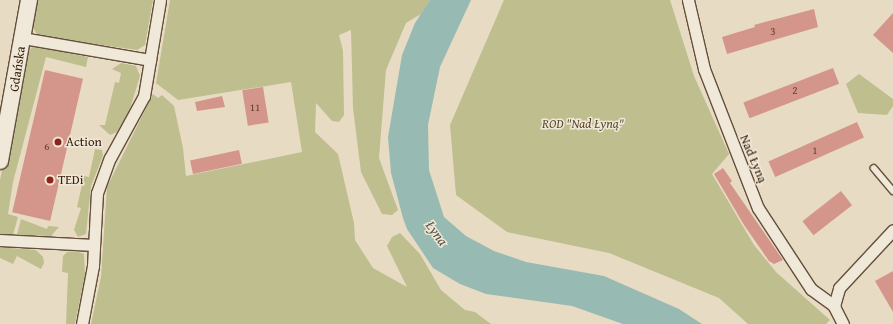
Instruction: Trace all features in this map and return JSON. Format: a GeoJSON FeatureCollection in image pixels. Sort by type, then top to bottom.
{"type":"FeatureCollection","features":[{"type":"Feature","properties":{"kind":"street","name":"Gdańska"},"geometry":{"type":"LineString","coordinates":[[0,161],[29,0]]}},
{"type":"Feature","properties":{"kind":"street"},"geometry":{"type":"LineString","coordinates":[[82,324],[91,284],[96,206],[102,176],[139,108],[150,60],[160,0]]}},
{"type":"Feature","properties":{"kind":"street","name":"Nad Łyną"},"geometry":{"type":"LineString","coordinates":[[688,0],[704,69],[758,208],[811,289],[834,306]]}},
{"type":"Feature","properties":{"kind":"street"},"geometry":{"type":"LineString","coordinates":[[23,38],[150,60]]}},
{"type":"Feature","properties":{"kind":"street"},"geometry":{"type":"LineString","coordinates":[[843,324],[834,306],[839,288],[893,230]]}},
{"type":"Feature","properties":{"kind":"street"},"geometry":{"type":"LineString","coordinates":[[0,240],[94,245]]}},
{"type":"Feature","properties":{"kind":"lane"},"geometry":{"type":"LineString","coordinates":[[874,168],[893,191]]}},
{"type":"Feature","properties":{"kind":"green space"},"geometry":{"type":"Polygon","coordinates":[[[35,0],[153,0],[145,45],[137,50],[38,36],[31,25],[35,0]]]}},
{"type":"Feature","properties":{"kind":"green space"},"geometry":{"type":"Polygon","coordinates":[[[170,0],[430,0],[421,14],[406,23],[386,70],[379,158],[398,210],[392,215],[382,214],[361,172],[353,108],[351,30],[339,35],[343,51],[344,115],[339,122],[332,121],[316,103],[315,132],[338,154],[354,223],[355,240],[373,268],[407,287],[387,246],[392,237],[400,233],[420,254],[441,290],[465,310],[475,312],[491,324],[91,324],[101,277],[107,187],[153,94],[158,98],[162,95],[174,106],[183,148],[186,176],[302,152],[291,82],[178,100],[156,83],[170,0]]]}},
{"type":"Feature","properties":{"kind":"green space","name":"ROD \"Nad Łyną\""},"geometry":{"type":"Polygon","coordinates":[[[504,0],[670,0],[694,76],[729,154],[712,174],[754,245],[776,272],[830,320],[826,324],[748,324],[719,298],[609,253],[507,232],[456,195],[450,125],[504,0]]]}},
{"type":"Feature","properties":{"kind":"green space"},"geometry":{"type":"Polygon","coordinates":[[[33,46],[88,57],[86,67],[46,57],[13,182],[8,214],[18,217],[13,235],[0,235],[0,180],[27,53],[33,46]]]}},
{"type":"Feature","properties":{"kind":"green space"},"geometry":{"type":"Polygon","coordinates":[[[121,63],[136,66],[140,76],[130,109],[117,132],[110,135],[99,125],[105,125],[115,82],[119,83],[121,73],[112,69],[121,63]]]}},
{"type":"Feature","properties":{"kind":"green space"},"geometry":{"type":"Polygon","coordinates":[[[859,74],[893,99],[893,106],[887,115],[858,113],[846,84],[859,74]]]}},
{"type":"Feature","properties":{"kind":"green space"},"geometry":{"type":"Polygon","coordinates":[[[95,149],[102,150],[103,156],[91,186],[86,234],[78,237],[74,230],[81,208],[77,207],[84,176],[89,177],[95,149]]]}},
{"type":"Feature","properties":{"kind":"green space"},"geometry":{"type":"Polygon","coordinates":[[[21,219],[47,229],[48,226],[59,227],[51,236],[17,235],[21,219]]]}},
{"type":"Feature","properties":{"kind":"green space"},"geometry":{"type":"Polygon","coordinates":[[[0,247],[36,250],[43,257],[44,263],[41,269],[17,256],[13,264],[0,258],[0,247]]]}},
{"type":"Feature","properties":{"kind":"green space"},"geometry":{"type":"Polygon","coordinates":[[[75,251],[84,254],[85,275],[75,324],[66,324],[68,273],[62,272],[63,256],[67,252],[75,251]]]}},
{"type":"Feature","properties":{"kind":"water","name":"Łyna"},"geometry":{"type":"Polygon","coordinates":[[[430,0],[471,0],[440,67],[428,125],[429,170],[444,217],[466,236],[494,251],[526,262],[604,276],[679,309],[702,324],[623,324],[572,306],[486,294],[460,284],[433,268],[407,229],[403,218],[391,173],[388,137],[402,55],[415,23],[430,0]]]}},
{"type":"Feature","properties":{"kind":"building"},"geometry":{"type":"Polygon","coordinates":[[[814,9],[818,27],[727,54],[722,37],[755,27],[754,25],[814,9]]]}},
{"type":"Feature","properties":{"kind":"building"},"geometry":{"type":"Polygon","coordinates":[[[893,13],[893,53],[873,35],[893,13]]]}},
{"type":"Feature","properties":{"kind":"building"},"geometry":{"type":"Polygon","coordinates":[[[833,68],[839,84],[749,118],[743,102],[833,68]]]}},
{"type":"Feature","properties":{"kind":"building"},"geometry":{"type":"Polygon","coordinates":[[[45,70],[83,79],[50,221],[12,212],[45,70]]]}},
{"type":"Feature","properties":{"kind":"building"},"geometry":{"type":"Polygon","coordinates":[[[263,87],[269,123],[248,126],[242,90],[263,87]]]}},
{"type":"Feature","properties":{"kind":"building"},"geometry":{"type":"Polygon","coordinates":[[[222,96],[225,107],[197,111],[195,102],[222,96]]]}},
{"type":"Feature","properties":{"kind":"building"},"geometry":{"type":"Polygon","coordinates":[[[857,122],[864,138],[775,177],[768,161],[857,122]]]}},
{"type":"Feature","properties":{"kind":"building"},"geometry":{"type":"Polygon","coordinates":[[[239,150],[242,164],[193,174],[190,160],[239,150]]]}},
{"type":"Feature","properties":{"kind":"building"},"geometry":{"type":"Polygon","coordinates":[[[723,168],[732,181],[730,183],[783,260],[774,264],[769,261],[744,225],[714,174],[723,168]]]}},
{"type":"Feature","properties":{"kind":"building"},"geometry":{"type":"Polygon","coordinates":[[[841,191],[852,205],[813,235],[802,221],[841,191]]]}},
{"type":"Feature","properties":{"kind":"building"},"geometry":{"type":"Polygon","coordinates":[[[893,271],[893,312],[875,281],[893,271]]]}},
{"type":"Feature","properties":{"kind":"place","name":"Action"},"geometry":{"type":"Point","coordinates":[58,142]}},
{"type":"Feature","properties":{"kind":"place","name":"TEDi"},"geometry":{"type":"Point","coordinates":[50,180]}}]}
